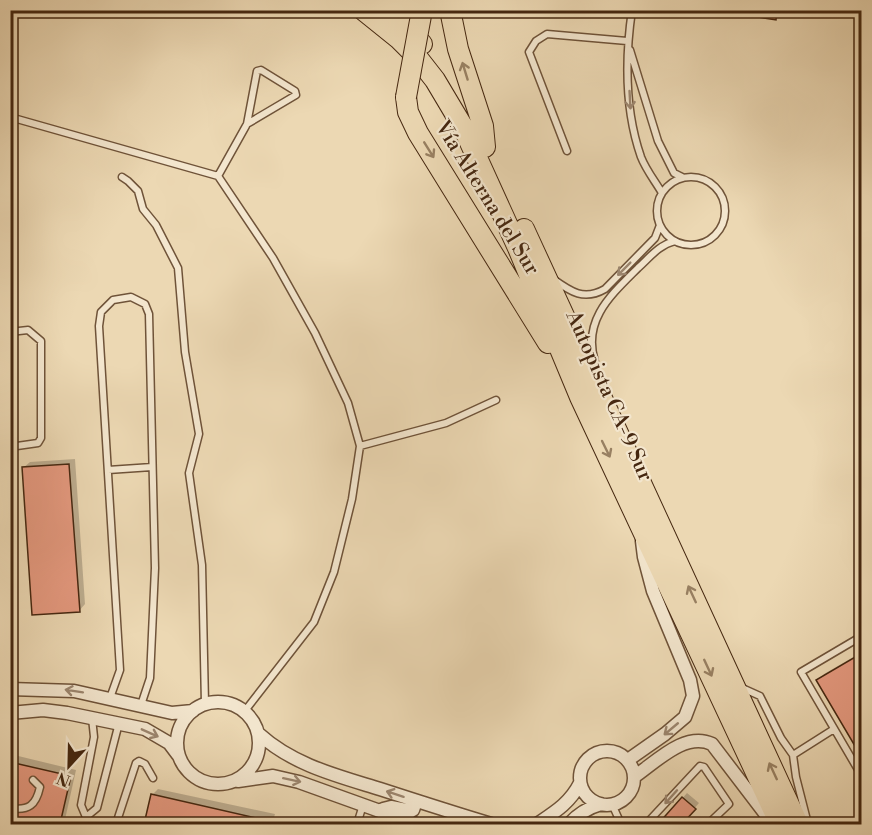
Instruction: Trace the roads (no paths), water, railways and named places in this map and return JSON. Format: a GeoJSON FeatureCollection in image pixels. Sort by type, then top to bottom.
{"type":"FeatureCollection","features":[{"type":"Feature","properties":{"kind":"highway","name":"Autopista CA-9 Sur"},"geometry":{"type":"LineString","coordinates":[[363,10],[417,57],[447,98],[463,127],[518,248],[580,397],[639,519],[780,825]]}},
{"type":"Feature","properties":{"kind":"highway","name":"Autopista CA-9 Sur"},"geometry":{"type":"LineString","coordinates":[[387,10],[434,57],[453,85],[485,147],[798,825]]}},
{"type":"Feature","properties":{"kind":"highway","name":"Vía Alterna del Sur"},"geometry":{"type":"LineString","coordinates":[[422,10],[406,97],[408,112],[418,133],[580,397]]}},
{"type":"Feature","properties":{"kind":"highway","name":"Vía Alterna del Sur"},"geometry":{"type":"LineString","coordinates":[[450,10],[467,78],[483,126],[485,147]]}},
{"type":"Feature","properties":{"kind":"street"},"geometry":{"type":"LineString","coordinates":[[628,760],[685,717],[693,696],[690,680],[653,591],[644,557],[639,519]]}},
{"type":"Feature","properties":{"kind":"street"},"geometry":{"type":"LineString","coordinates":[[10,689],[74,691],[172,713],[193,711]]}},
{"type":"Feature","properties":{"kind":"street"},"geometry":{"type":"LineString","coordinates":[[180,757],[177,744],[184,720],[205,704],[226,704],[244,712],[254,722],[259,734],[259,749],[255,762],[246,774],[234,781]]}},
{"type":"Feature","properties":{"kind":"street"},"geometry":{"type":"LineString","coordinates":[[10,713],[43,710],[91,717],[145,729],[169,743],[188,771],[201,781],[218,784],[273,776],[298,782],[418,825],[424,811],[466,817]]}},
{"type":"Feature","properties":{"kind":"street"},"geometry":{"type":"LineString","coordinates":[[259,734],[277,750],[296,760],[491,825]]}},
{"type":"Feature","properties":{"kind":"street"},"geometry":{"type":"LineString","coordinates":[[634,777],[685,742],[702,739],[712,744],[773,825]]}},
{"type":"Feature","properties":{"kind":"street"},"geometry":{"type":"LineString","coordinates":[[569,825],[588,808],[621,801],[633,786],[633,768],[628,760],[620,753],[610,750],[590,755],[583,763],[579,773],[580,783],[587,797],[606,804]]}},
{"type":"Feature","properties":{"kind":"street"},"geometry":{"type":"LineString","coordinates":[[537,825],[565,805],[574,795],[580,783]]}},
{"type":"Feature","properties":{"kind":"street"},"geometry":{"type":"LineString","coordinates":[[379,810],[391,807],[411,812],[416,801]]}},
{"type":"Feature","properties":{"kind":"lane"},"geometry":{"type":"LineString","coordinates":[[632,10],[627,41],[630,109],[635,136],[646,169],[662,193]]}},
{"type":"Feature","properties":{"kind":"lane"},"geometry":{"type":"LineString","coordinates":[[567,151],[529,52],[536,40],[547,34],[627,41]]}},
{"type":"Feature","properties":{"kind":"lane"},"geometry":{"type":"LineString","coordinates":[[627,41],[658,141],[674,173],[682,177]]}},
{"type":"Feature","properties":{"kind":"lane"},"geometry":{"type":"LineString","coordinates":[[218,176],[248,124],[259,70],[295,91],[296,95],[248,124]]}},
{"type":"Feature","properties":{"kind":"lane"},"geometry":{"type":"LineString","coordinates":[[10,117],[218,176],[273,258],[315,333],[348,403],[360,446],[352,499],[334,572],[314,622],[244,712]]}},
{"type":"Feature","properties":{"kind":"lane"},"geometry":{"type":"LineString","coordinates":[[693,176],[714,184],[725,203],[726,214],[723,225],[707,241],[685,244],[675,241],[660,225],[657,214],[662,193],[670,183],[682,177],[693,176]]}},
{"type":"Feature","properties":{"kind":"lane"},"geometry":{"type":"LineString","coordinates":[[122,177],[138,191],[143,209],[156,225],[178,268],[185,352],[199,434],[189,473],[202,565],[205,704]]}},
{"type":"Feature","properties":{"kind":"lane"},"geometry":{"type":"LineString","coordinates":[[544,272],[570,290],[588,296],[596,294],[605,289],[655,238],[660,225]]}},
{"type":"Feature","properties":{"kind":"lane"},"geometry":{"type":"LineString","coordinates":[[600,372],[592,351],[591,341],[597,318],[605,303],[657,250],[675,241]]}},
{"type":"Feature","properties":{"kind":"lane"},"geometry":{"type":"LineString","coordinates":[[110,698],[120,670],[100,319],[101,312],[113,300],[131,297],[145,304],[149,314],[155,568],[150,678],[141,705]]}},
{"type":"Feature","properties":{"kind":"lane"},"geometry":{"type":"LineString","coordinates":[[10,332],[28,330],[41,341],[41,438],[38,443],[10,447]]}},
{"type":"Feature","properties":{"kind":"lane"},"geometry":{"type":"LineString","coordinates":[[360,446],[446,423],[496,400]]}},
{"type":"Feature","properties":{"kind":"lane"},"geometry":{"type":"LineString","coordinates":[[637,456],[651,488],[649,501]]}},
{"type":"Feature","properties":{"kind":"lane"},"geometry":{"type":"LineString","coordinates":[[108,470],[152,467]]}},
{"type":"Feature","properties":{"kind":"lane"},"geometry":{"type":"LineString","coordinates":[[860,773],[801,672],[861,636]]}},
{"type":"Feature","properties":{"kind":"lane"},"geometry":{"type":"LineString","coordinates":[[734,684],[760,696],[781,738],[793,755],[807,825]]}},
{"type":"Feature","properties":{"kind":"lane"},"geometry":{"type":"LineString","coordinates":[[84,825],[86,817],[81,805],[94,737],[91,717]]}},
{"type":"Feature","properties":{"kind":"lane"},"geometry":{"type":"LineString","coordinates":[[86,817],[97,808],[119,723]]}},
{"type":"Feature","properties":{"kind":"lane"},"geometry":{"type":"LineString","coordinates":[[793,755],[834,729]]}},
{"type":"Feature","properties":{"kind":"lane"},"geometry":{"type":"LineString","coordinates":[[116,825],[136,763],[139,761],[145,764],[153,778]]}},
{"type":"Feature","properties":{"kind":"lane"},"geometry":{"type":"LineString","coordinates":[[646,825],[700,766],[704,767],[729,804],[708,825]]}},
{"type":"Feature","properties":{"kind":"lane"},"geometry":{"type":"LineString","coordinates":[[10,808],[28,809],[33,805],[40,788],[33,780]]}},
{"type":"Feature","properties":{"kind":"lane"},"geometry":{"type":"LineString","coordinates":[[357,825],[363,804]]}},
{"type":"Feature","properties":{"kind":"lane"},"geometry":{"type":"LineString","coordinates":[[606,804],[621,825]]}}]}
